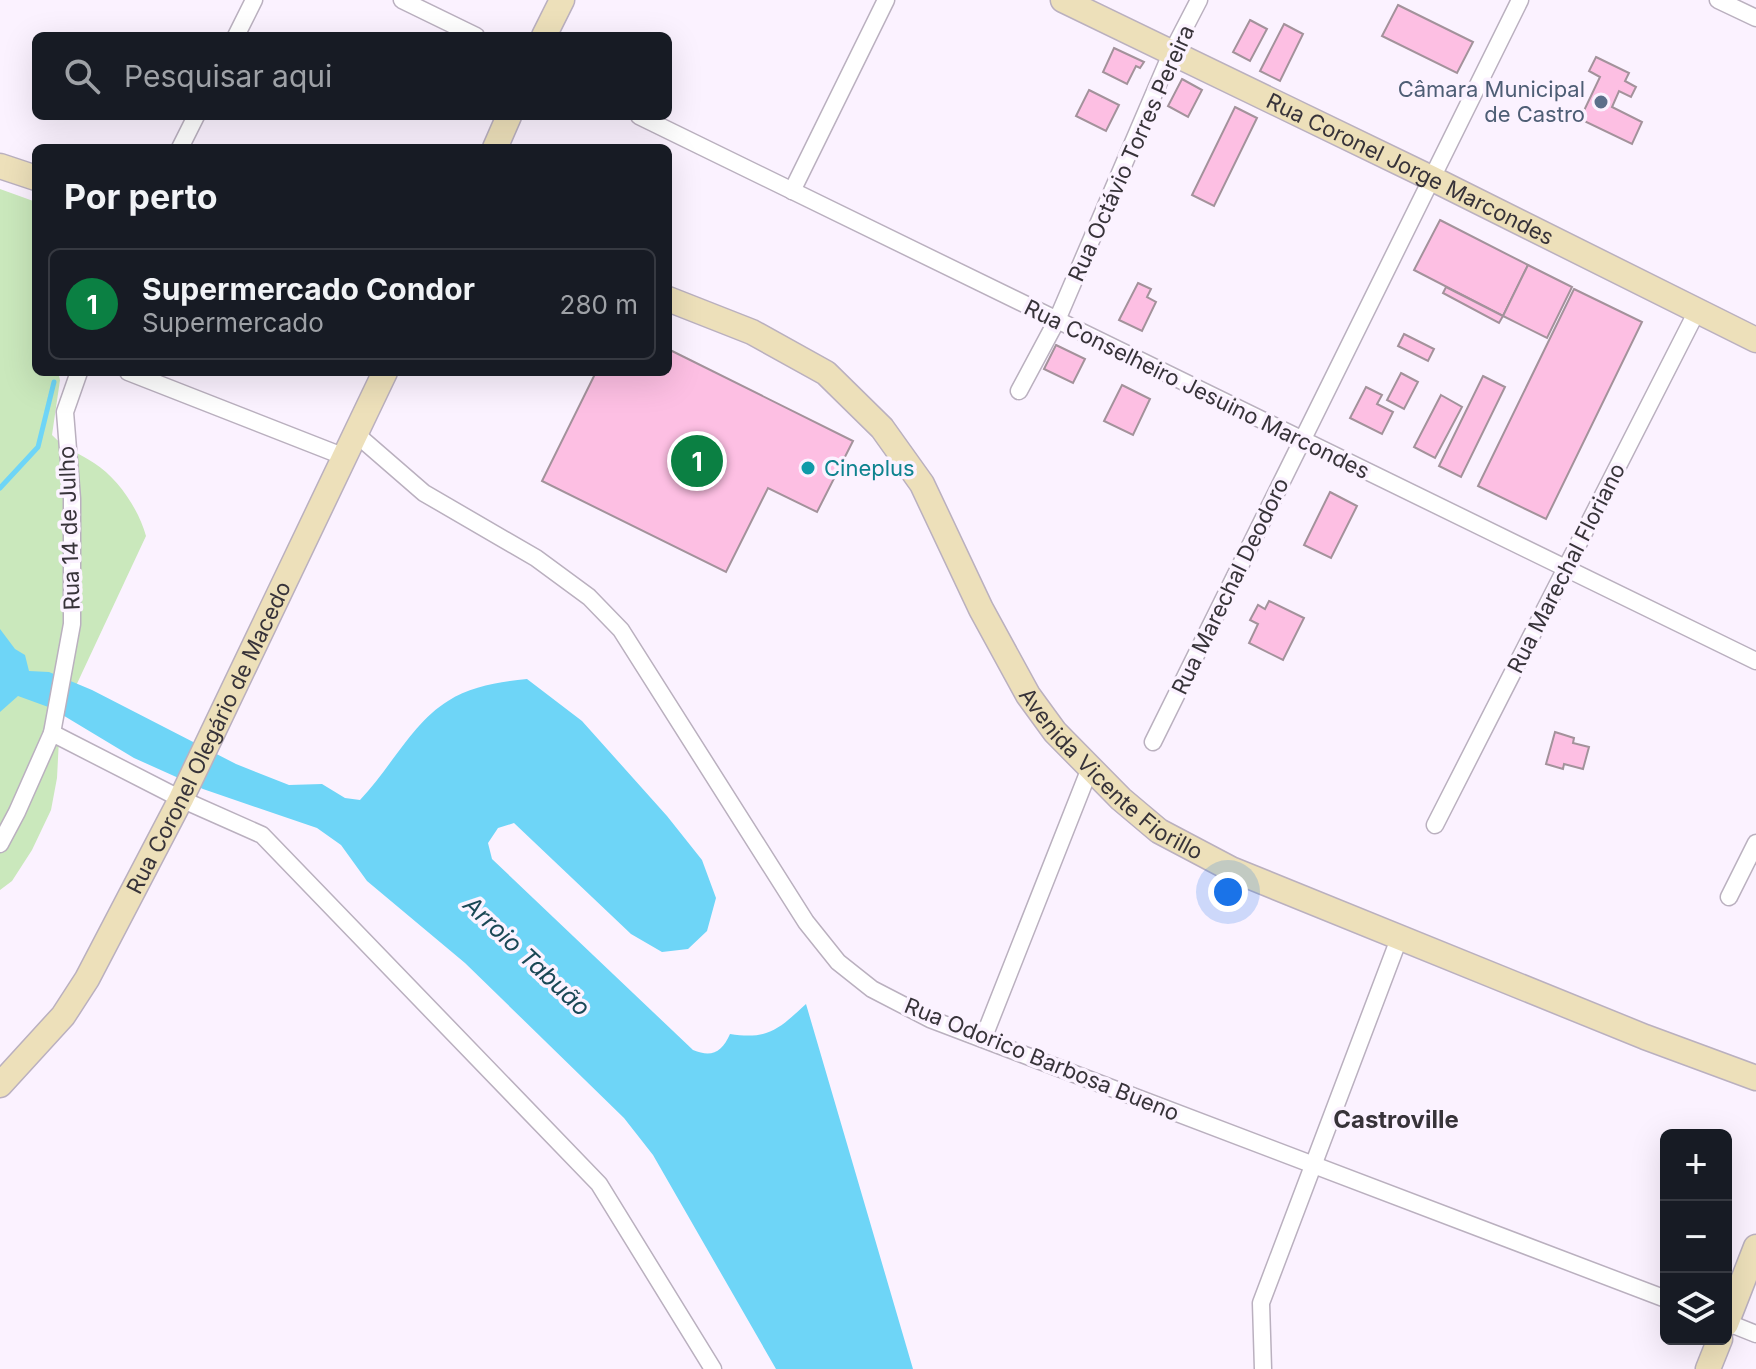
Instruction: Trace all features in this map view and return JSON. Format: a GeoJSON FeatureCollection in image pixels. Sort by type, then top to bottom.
{"type":"FeatureCollection","features":[{"type":"Feature","properties":{"kind":"street"},"geometry":{"type":"LineString","coordinates":[[238,32],[254,0]]}},
{"type":"Feature","properties":{"kind":"street"},"geometry":{"type":"LineString","coordinates":[[402,0],[468,32]]}},
{"type":"Feature","properties":{"kind":"street"},"geometry":{"type":"LineString","coordinates":[[546,32],[562,0]]}},
{"type":"Feature","properties":{"kind":"street"},"geometry":{"type":"LineString","coordinates":[[792,191],[886,0]]}},
{"type":"Feature","properties":{"kind":"street","name":"Rua Coronel Jorge Marcondes"},"geometry":{"type":"LineString","coordinates":[[1063,0],[1756,340]]}},
{"type":"Feature","properties":{"kind":"street","name":"Rua Octávio Torres Pereira"},"geometry":{"type":"LineString","coordinates":[[1019,391],[1057,320],[1171,54],[1199,0]]}},
{"type":"Feature","properties":{"kind":"street","name":"Rua Marechal Deodoro"},"geometry":{"type":"LineString","coordinates":[[1153,742],[1520,0]]}},
{"type":"Feature","properties":{"kind":"street"},"geometry":{"type":"LineString","coordinates":[[1718,0],[1756,18]]}},
{"type":"Feature","properties":{"kind":"street"},"geometry":{"type":"LineString","coordinates":[[182,144],[194,120]]}},
{"type":"Feature","properties":{"kind":"street"},"geometry":{"type":"LineString","coordinates":[[497,144],[507,120]]}},
{"type":"Feature","properties":{"kind":"street","name":"Rua Conselheiro Jesuino Marcondes"},"geometry":{"type":"LineString","coordinates":[[647,120],[1756,661]]}},
{"type":"Feature","properties":{"kind":"street"},"geometry":{"type":"LineString","coordinates":[[0,166],[32,177]]}},
{"type":"Feature","properties":{"kind":"street","name":"Avenida Vicente Fiorillo"},"geometry":{"type":"LineString","coordinates":[[672,301],[752,332],[826,373],[882,428],[922,484],[981,609],[1028,695],[1055,732],[1121,799],[1159,831],[1231,869],[1645,1037],[1756,1078]]}},
{"type":"Feature","properties":{"kind":"street","name":"Rua Marechal Floriano"},"geometry":{"type":"LineString","coordinates":[[1435,825],[1697,311]]}},
{"type":"Feature","properties":{"kind":"street","name":"Rua 14 de Julho"},"geometry":{"type":"LineString","coordinates":[[0,844],[52,733],[72,624],[72,499],[65,412],[78,376]]}},
{"type":"Feature","properties":{"kind":"street"},"geometry":{"type":"LineString","coordinates":[[138,376],[345,457]]}},
{"type":"Feature","properties":{"kind":"street","name":"Rua Coronel Olegário de Macedo"},"geometry":{"type":"LineString","coordinates":[[0,1085],[63,1016],[87,979],[213,736],[383,376]]}},
{"type":"Feature","properties":{"kind":"street","name":"Rua Odorico Barbosa Bueno"},"geometry":{"type":"LineString","coordinates":[[356,434],[424,493],[536,558],[579,589],[621,630],[806,922],[838,962],[872,989],[930,1019],[1660,1297]]}},
{"type":"Feature","properties":{"kind":"street"},"geometry":{"type":"LineString","coordinates":[[52,733],[184,794],[262,835],[599,1184],[713,1369]]}},
{"type":"Feature","properties":{"kind":"street"},"geometry":{"type":"LineString","coordinates":[[983,1039],[1090,768]]}},
{"type":"Feature","properties":{"kind":"street"},"geometry":{"type":"LineString","coordinates":[[1729,897],[1756,843]]}},
{"type":"Feature","properties":{"kind":"street"},"geometry":{"type":"LineString","coordinates":[[1263,1369],[1261,1303],[1400,936]]}},
{"type":"Feature","properties":{"kind":"street"},"geometry":{"type":"LineString","coordinates":[[1732,1308],[1756,1247]]}},
{"type":"Feature","properties":{"kind":"street"},"geometry":{"type":"LineString","coordinates":[[1732,1325],[1756,1334]]}},
{"type":"Feature","properties":{"kind":"street"},"geometry":{"type":"LineString","coordinates":[[1708,1369],[1718,1345]]}},
{"type":"Feature","properties":{"kind":"green space"},"geometry":{"type":"Polygon","coordinates":[[[0,189],[32,201],[32,376],[59,376],[52,435],[111,477],[133,505],[146,536],[60,720],[57,778],[51,810],[32,850],[12,881],[0,890],[0,189]]]}},
{"type":"Feature","properties":{"kind":"water","name":"Arroio Tabuão"},"geometry":{"type":"Polygon","coordinates":[[[0,629],[15,649],[25,655],[29,671],[49,672],[92,690],[236,764],[289,785],[322,784],[345,798],[360,800],[435,710],[476,688],[527,679],[582,721],[702,860],[716,898],[707,931],[688,949],[662,952],[631,934],[514,823],[498,828],[488,843],[492,859],[693,1050],[716,1052],[730,1034],[754,1035],[772,1031],[806,1004],[913,1369],[776,1369],[653,1155],[624,1118],[465,963],[367,881],[341,845],[317,828],[203,789],[134,758],[51,708],[18,696],[0,712],[0,629]]]}},
{"type":"Feature","properties":{"kind":"building"},"geometry":{"type":"Polygon","coordinates":[[[1398,5],[1473,42],[1457,73],[1382,36],[1398,5]]]}},
{"type":"Feature","properties":{"kind":"building"},"geometry":{"type":"Polygon","coordinates":[[[1250,20],[1267,29],[1250,61],[1233,52],[1250,20]]]}},
{"type":"Feature","properties":{"kind":"building"},"geometry":{"type":"Polygon","coordinates":[[[1284,24],[1303,34],[1280,81],[1260,71],[1284,24]]]}},
{"type":"Feature","properties":{"kind":"building"},"geometry":{"type":"Polygon","coordinates":[[[1114,48],[1144,62],[1140,68],[1136,66],[1127,84],[1103,72],[1114,48]]]}},
{"type":"Feature","properties":{"kind":"building","name":"Câmara Municipal de Castro"},"geometry":{"type":"Polygon","coordinates":[[[1596,57],[1629,73],[1625,81],[1636,87],[1631,97],[1619,91],[1612,107],[1642,122],[1632,144],[1580,119],[1600,77],[1589,71],[1596,57]]]}},
{"type":"Feature","properties":{"kind":"building"},"geometry":{"type":"Polygon","coordinates":[[[1182,79],[1202,90],[1188,117],[1168,106],[1182,79]]]}},
{"type":"Feature","properties":{"kind":"building"},"geometry":{"type":"Polygon","coordinates":[[[1089,90],[1119,105],[1106,131],[1076,116],[1089,90]]]}},
{"type":"Feature","properties":{"kind":"building"},"geometry":{"type":"Polygon","coordinates":[[[1235,107],[1257,118],[1214,206],[1192,195],[1235,107]]]}},
{"type":"Feature","properties":{"kind":"building"},"geometry":{"type":"Polygon","coordinates":[[[1440,220],[1528,265],[1503,316],[1414,270],[1440,220]]]}},
{"type":"Feature","properties":{"kind":"building"},"geometry":{"type":"Polygon","coordinates":[[[1528,265],[1572,287],[1547,338],[1503,316],[1528,265]]]}},
{"type":"Feature","properties":{"kind":"building"},"geometry":{"type":"Polygon","coordinates":[[[1138,283],[1151,289],[1147,297],[1156,302],[1142,331],[1119,320],[1138,283]]]}},
{"type":"Feature","properties":{"kind":"building"},"geometry":{"type":"Polygon","coordinates":[[[1446,287],[1503,316],[1499,323],[1443,293],[1446,287]]]}},
{"type":"Feature","properties":{"kind":"building"},"geometry":{"type":"Polygon","coordinates":[[[1574,289],[1642,322],[1546,519],[1478,486],[1574,289]]]}},
{"type":"Feature","properties":{"kind":"building"},"geometry":{"type":"Polygon","coordinates":[[[1404,334],[1434,349],[1428,361],[1398,346],[1404,334]]]}},
{"type":"Feature","properties":{"kind":"building"},"geometry":{"type":"Polygon","coordinates":[[[1056,345],[1085,359],[1073,383],[1044,369],[1056,345]]]}},
{"type":"Feature","properties":{"kind":"building"},"geometry":{"type":"Polygon","coordinates":[[[672,351],[853,441],[817,512],[768,488],[726,572],[542,481],[594,376],[672,376],[672,351]]]}},
{"type":"Feature","properties":{"kind":"building"},"geometry":{"type":"Polygon","coordinates":[[[1401,373],[1418,382],[1404,409],[1387,400],[1401,373]]]}},
{"type":"Feature","properties":{"kind":"building"},"geometry":{"type":"Polygon","coordinates":[[[1483,376],[1505,387],[1461,477],[1439,466],[1483,376]]]}},
{"type":"Feature","properties":{"kind":"building"},"geometry":{"type":"Polygon","coordinates":[[[1122,385],[1150,399],[1133,435],[1104,421],[1122,385]]]}},
{"type":"Feature","properties":{"kind":"building"},"geometry":{"type":"Polygon","coordinates":[[[1366,387],[1382,395],[1377,404],[1393,412],[1382,434],[1350,418],[1366,387]]]}},
{"type":"Feature","properties":{"kind":"building"},"geometry":{"type":"Polygon","coordinates":[[[1441,395],[1462,407],[1435,458],[1414,447],[1441,395]]]}},
{"type":"Feature","properties":{"kind":"building"},"geometry":{"type":"Polygon","coordinates":[[[1330,492],[1357,506],[1331,558],[1304,545],[1330,492]]]}},
{"type":"Feature","properties":{"kind":"building"},"geometry":{"type":"Polygon","coordinates":[[[1269,601],[1304,618],[1283,660],[1249,643],[1258,624],[1250,620],[1258,605],[1265,609],[1269,601]]]}},
{"type":"Feature","properties":{"kind":"building"},"geometry":{"type":"Polygon","coordinates":[[[1555,732],[1574,738],[1573,743],[1589,747],[1583,769],[1564,764],[1563,769],[1546,764],[1555,732]]]}},
{"type":"Feature","properties":{"kind":"waterway"},"geometry":{"type":"LineString","coordinates":[[0,488],[38,447],[54,382]]}},
{"type":"Feature","properties":{"kind":"place","name":"Câmara Municipal de Castro"},"geometry":{"type":"Point","coordinates":[1601,102]}},
{"type":"Feature","properties":{"kind":"place","name":"Supermercado Condor"},"geometry":{"type":"Point","coordinates":[697,461]}},
{"type":"Feature","properties":{"kind":"place","name":"Cineplus"},"geometry":{"type":"Point","coordinates":[808,468]}},
{"type":"Feature","properties":{"kind":"district","name":"Castroville"},"geometry":{"type":"Point","coordinates":[1396,1119]}}]}
